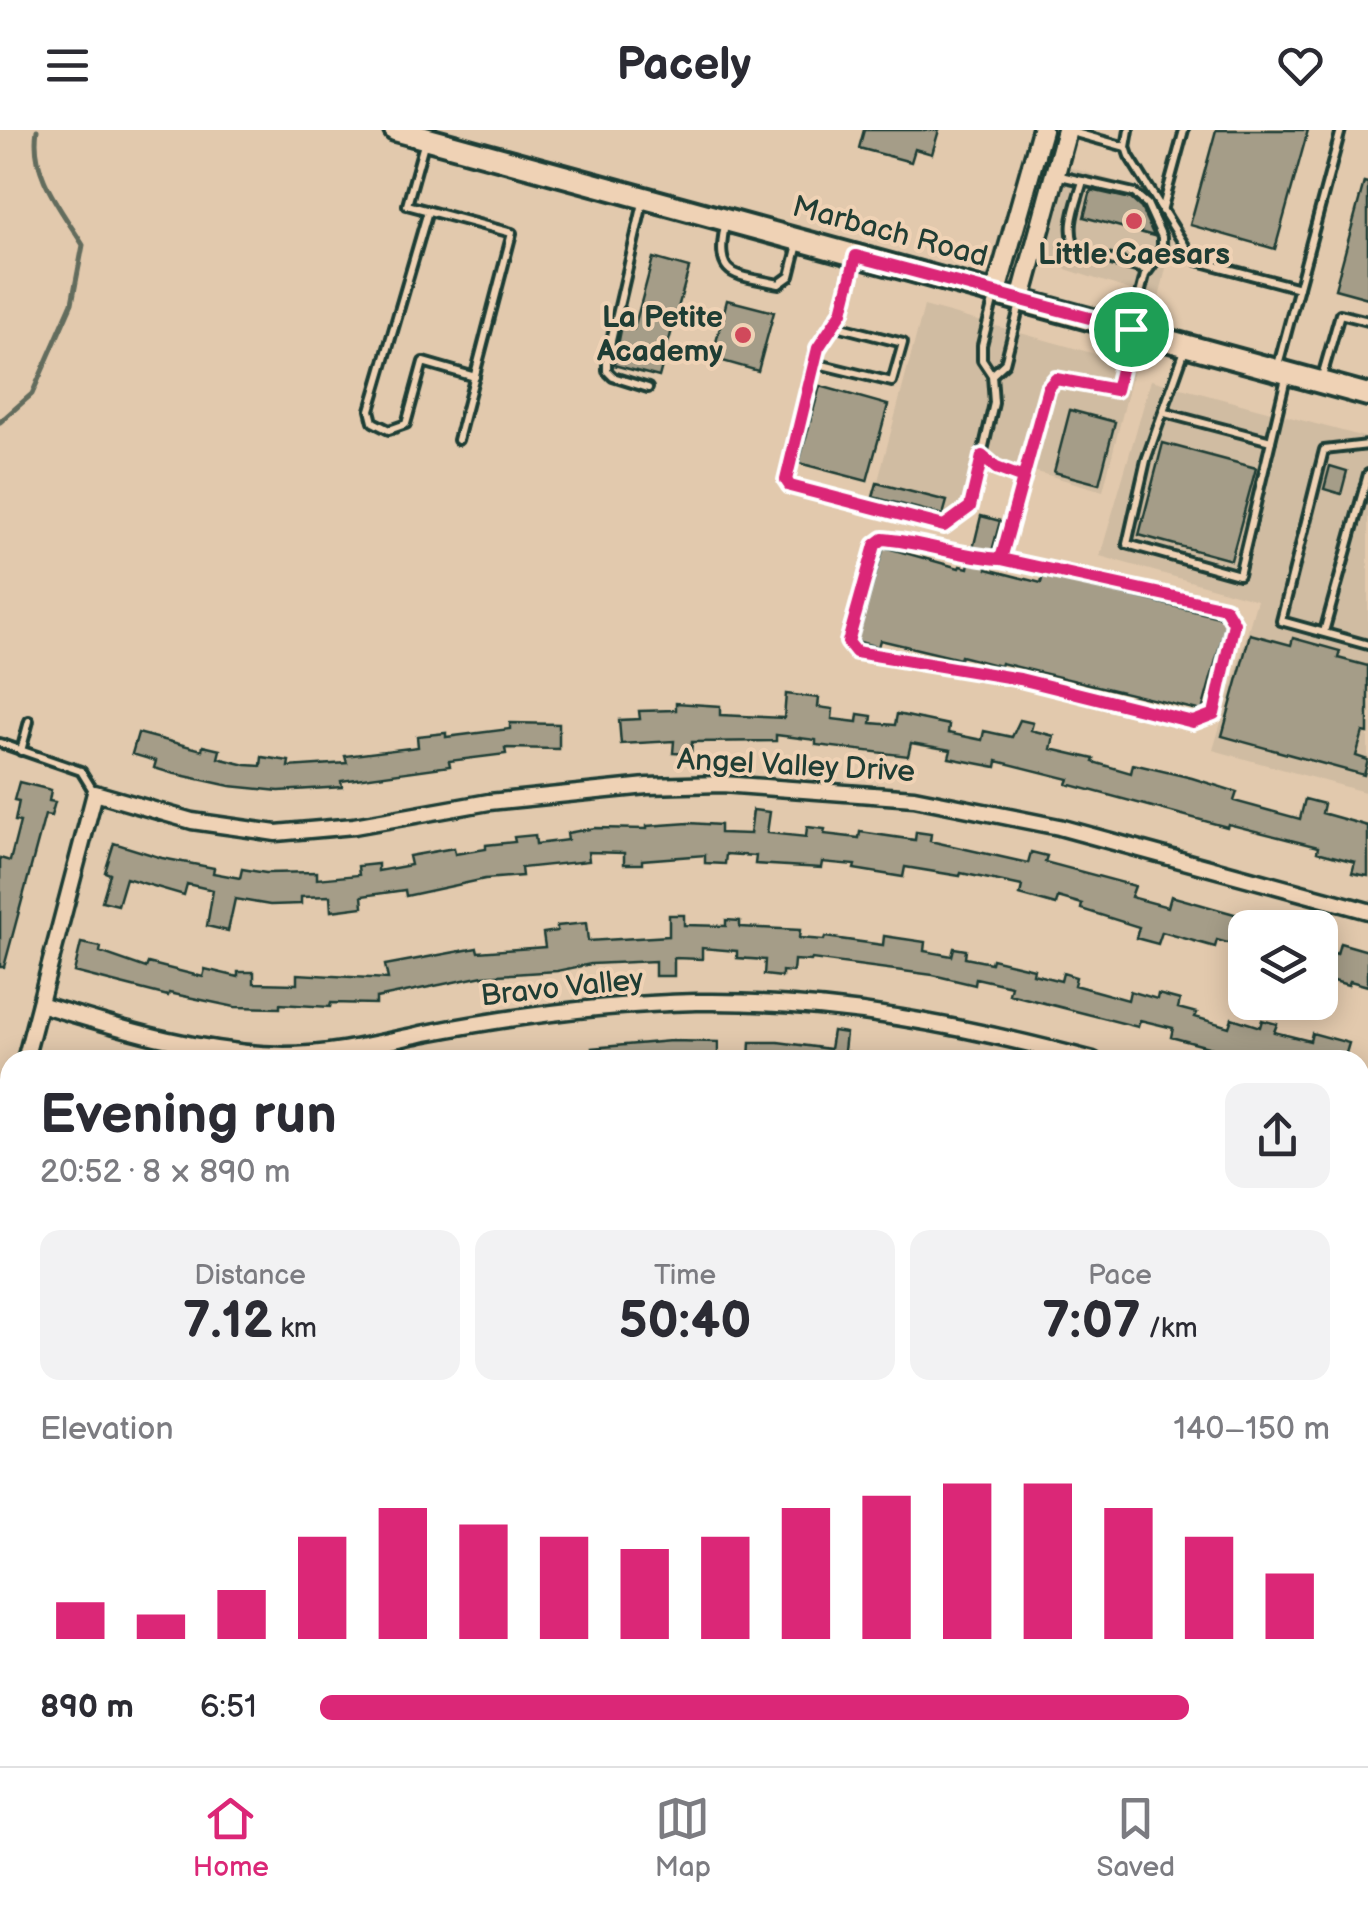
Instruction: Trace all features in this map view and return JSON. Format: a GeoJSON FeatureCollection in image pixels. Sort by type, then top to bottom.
{"type":"FeatureCollection","features":[{"type":"Feature","properties":{"kind":"main road","name":"Marbach Road"},"geometry":{"type":"LineString","coordinates":[[395,130],[1368,395]]}},
{"type":"Feature","properties":{"kind":"street"},"geometry":{"type":"LineString","coordinates":[[996,292],[1042,130]]}},
{"type":"Feature","properties":{"kind":"street"},"geometry":{"type":"LineString","coordinates":[[1021,298],[1067,130]]}},
{"type":"Feature","properties":{"kind":"street","name":"Angel Valley Drive"},"geometry":{"type":"LineString","coordinates":[[95,793],[192,821],[276,832],[354,826],[490,802],[646,786],[722,784],[896,796],[1060,826],[1368,911]]}},
{"type":"Feature","properties":{"kind":"street"},"geometry":{"type":"LineString","coordinates":[[28,1050],[95,793]]}},
{"type":"Feature","properties":{"kind":"street","name":"Bravo Valley"},"geometry":{"type":"LineString","coordinates":[[346,1050],[554,1012],[697,1002],[814,1006],[896,1014],[1054,1050]]}},
{"type":"Feature","properties":{"kind":"street","name":"Bravo Valley"},"geometry":{"type":"LineString","coordinates":[[40,1004],[179,1042],[244,1050]]}},
{"type":"Feature","properties":{"kind":"lane"},"geometry":{"type":"LineString","coordinates":[[1067,130],[1126,148]]}},
{"type":"Feature","properties":{"kind":"lane"},"geometry":{"type":"LineString","coordinates":[[1129,130],[1126,148],[1183,246],[1198,261],[1299,288]]}},
{"type":"Feature","properties":{"kind":"lane"},"geometry":{"type":"LineString","coordinates":[[1162,212],[1184,130]]}},
{"type":"Feature","properties":{"kind":"lane"},"geometry":{"type":"LineString","coordinates":[[1187,344],[1166,413],[1146,460],[1127,544],[1240,575],[1271,441],[1299,288],[1341,130]]}},
{"type":"Feature","properties":{"kind":"lane"},"geometry":{"type":"LineString","coordinates":[[425,138],[407,205],[512,233],[458,440]]}},
{"type":"Feature","properties":{"kind":"lane"},"geometry":{"type":"LineString","coordinates":[[1001,559],[1048,388],[1056,379],[1067,379],[1116,390],[1148,270],[1162,246],[1162,236],[1147,204],[1134,192],[1055,175]]}},
{"type":"Feature","properties":{"kind":"lane"},"geometry":{"type":"LineString","coordinates":[[1083,181],[1071,230],[1074,246],[1148,270]]}},
{"type":"Feature","properties":{"kind":"lane"},"geometry":{"type":"LineString","coordinates":[[645,197],[607,371],[613,377],[648,388]]}},
{"type":"Feature","properties":{"kind":"lane"},"geometry":{"type":"LineString","coordinates":[[428,211],[370,410],[373,422],[389,430],[406,424],[423,362],[475,377]]}},
{"type":"Feature","properties":{"kind":"lane"},"geometry":{"type":"LineString","coordinates":[[726,219],[720,250],[722,262],[732,273],[779,284],[790,276],[800,240]]}},
{"type":"Feature","properties":{"kind":"lane"},"geometry":{"type":"LineString","coordinates":[[856,256],[842,312],[818,348],[786,474],[790,486],[944,526],[970,507],[994,403],[992,376],[982,360],[982,345],[996,292]]}},
{"type":"Feature","properties":{"kind":"lane"},"geometry":{"type":"LineString","coordinates":[[992,376],[1005,363],[1021,298]]}},
{"type":"Feature","properties":{"kind":"lane"},"geometry":{"type":"LineString","coordinates":[[1320,381],[1340,314],[1368,321]]}},
{"type":"Feature","properties":{"kind":"lane"},"geometry":{"type":"LineString","coordinates":[[814,363],[892,382],[902,343],[833,325]]}},
{"type":"Feature","properties":{"kind":"lane"},"geometry":{"type":"LineString","coordinates":[[1166,413],[1271,441]]}},
{"type":"Feature","properties":{"kind":"lane"},"geometry":{"type":"LineString","coordinates":[[1368,445],[1324,450],[1281,621],[1368,645]]}},
{"type":"Feature","properties":{"kind":"lane"},"geometry":{"type":"LineString","coordinates":[[982,456],[996,468],[1023,478]]}},
{"type":"Feature","properties":{"kind":"lane"},"geometry":{"type":"LineString","coordinates":[[1324,633],[1368,474]]}},
{"type":"Feature","properties":{"kind":"lane"},"geometry":{"type":"LineString","coordinates":[[883,539],[1001,559],[1225,608],[1234,623],[1214,714],[1193,722],[1020,679],[867,656],[856,652],[848,642],[875,545],[883,539]]}},
{"type":"Feature","properties":{"kind":"lane"},"geometry":{"type":"LineString","coordinates":[[21,750],[29,720]]}},
{"type":"Feature","properties":{"kind":"lane"},"geometry":{"type":"LineString","coordinates":[[0,743],[81,771],[95,793]]}},
{"type":"Feature","properties":{"kind":"shaded area"},"geometry":{"type":"Polygon","coordinates":[[[1068,167],[1141,189],[1172,241],[1157,308],[1129,298],[1130,290],[1041,261],[1068,167]]]}},
{"type":"Feature","properties":{"kind":"shaded area"},"geometry":{"type":"Polygon","coordinates":[[[924,306],[1135,365],[1103,491],[992,459],[975,513],[947,535],[869,515],[924,306]]]}},
{"type":"Feature","properties":{"kind":"shaded area"},"geometry":{"type":"Polygon","coordinates":[[[1151,380],[1368,438],[1368,793],[1213,750],[1257,600],[1100,556],[1151,380]]]}},
{"type":"Feature","properties":{"kind":"building"},"geometry":{"type":"Polygon","coordinates":[[[864,130],[939,130],[932,154],[915,149],[911,162],[859,148],[864,130]]]}},
{"type":"Feature","properties":{"kind":"building"},"geometry":{"type":"Polygon","coordinates":[[[1216,130],[1308,130],[1275,249],[1190,225],[1216,130]]]}},
{"type":"Feature","properties":{"kind":"building"},"geometry":{"type":"Polygon","coordinates":[[[1364,182],[1368,183],[1368,298],[1335,289],[1364,182]]]}},
{"type":"Feature","properties":{"kind":"building"},"geometry":{"type":"Polygon","coordinates":[[[1091,190],[1131,199],[1141,208],[1154,236],[1084,217],[1091,190]]]}},
{"type":"Feature","properties":{"kind":"building"},"geometry":{"type":"Polygon","coordinates":[[[653,258],[689,268],[659,377],[614,365],[622,325],[634,329],[653,258]]]}},
{"type":"Feature","properties":{"kind":"building","name":"La Petite Academy"},"geometry":{"type":"Polygon","coordinates":[[[727,300],[774,312],[758,371],[712,358],[727,300]]]}},
{"type":"Feature","properties":{"kind":"building"},"geometry":{"type":"Polygon","coordinates":[[[820,386],[888,405],[867,481],[799,463],[820,386]]]}},
{"type":"Feature","properties":{"kind":"building"},"geometry":{"type":"Polygon","coordinates":[[[1070,410],[1115,422],[1099,484],[1054,472],[1070,410]]]}},
{"type":"Feature","properties":{"kind":"building"},"geometry":{"type":"Polygon","coordinates":[[[1163,443],[1256,468],[1231,560],[1139,535],[1163,443]]]}},
{"type":"Feature","properties":{"kind":"building"},"geometry":{"type":"Polygon","coordinates":[[[1330,466],[1347,471],[1341,494],[1324,489],[1330,466]]]}},
{"type":"Feature","properties":{"kind":"building"},"geometry":{"type":"Polygon","coordinates":[[[877,483],[947,501],[943,515],[873,497],[877,483]]]}},
{"type":"Feature","properties":{"kind":"building"},"geometry":{"type":"Polygon","coordinates":[[[981,516],[1000,521],[992,551],[973,549],[981,516]]]}},
{"type":"Feature","properties":{"kind":"building"},"geometry":{"type":"Polygon","coordinates":[[[884,547],[959,568],[968,568],[969,562],[988,565],[987,569],[1041,583],[1043,575],[1223,618],[1226,623],[1202,711],[1001,663],[1000,666],[961,656],[960,659],[880,640],[878,647],[856,641],[884,547]]]}},
{"type":"Feature","properties":{"kind":"building"},"geometry":{"type":"Polygon","coordinates":[[[1250,634],[1291,645],[1293,638],[1340,651],[1338,658],[1368,666],[1368,733],[1363,732],[1356,756],[1368,760],[1364,775],[1222,736],[1250,634]]]}},
{"type":"Feature","properties":{"kind":"building"},"geometry":{"type":"Polygon","coordinates":[[[786,694],[819,698],[818,707],[833,709],[832,719],[857,722],[858,714],[872,716],[871,723],[895,725],[897,714],[949,725],[948,733],[982,740],[984,731],[1012,737],[1020,720],[1033,723],[1031,730],[1054,736],[1051,749],[1131,773],[1133,764],[1192,778],[1237,792],[1234,801],[1300,819],[1305,799],[1324,804],[1322,813],[1368,826],[1368,876],[1352,873],[1355,862],[1317,852],[1318,847],[1228,824],[1227,827],[997,761],[996,767],[949,758],[951,750],[911,743],[908,756],[816,745],[816,740],[776,735],[776,741],[692,742],[691,754],[673,753],[674,741],[621,744],[619,720],[640,719],[639,711],[676,710],[676,703],[720,706],[720,715],[784,718],[786,694]]]}},
{"type":"Feature","properties":{"kind":"building"},"geometry":{"type":"Polygon","coordinates":[[[510,723],[559,724],[559,749],[505,748],[506,754],[449,761],[450,766],[341,781],[342,787],[279,791],[230,786],[171,773],[154,768],[156,761],[132,754],[138,733],[202,750],[203,746],[220,750],[218,758],[246,765],[261,766],[262,757],[289,761],[288,767],[347,763],[345,756],[418,747],[417,736],[446,733],[446,737],[510,729],[510,723]]]}},
{"type":"Feature","properties":{"kind":"building"},"geometry":{"type":"Polygon","coordinates":[[[19,782],[51,790],[49,801],[55,802],[51,816],[45,815],[4,967],[0,967],[0,858],[10,861],[20,822],[15,821],[19,801],[14,800],[19,782]]]}},
{"type":"Feature","properties":{"kind":"building"},"geometry":{"type":"Polygon","coordinates":[[[753,810],[770,812],[767,833],[806,837],[807,827],[825,829],[824,834],[859,838],[860,832],[915,840],[916,832],[931,834],[930,841],[1028,863],[1031,852],[1047,856],[1045,862],[1135,886],[1131,897],[1168,907],[1171,896],[1228,912],[1228,943],[1217,940],[1215,947],[1162,932],[1158,944],[1136,938],[1139,927],[1081,909],[1082,904],[1058,897],[1056,905],[1020,895],[1022,886],[961,873],[960,876],[905,867],[903,877],[854,869],[855,865],[822,862],[821,868],[755,864],[756,856],[726,854],[725,864],[705,863],[705,855],[624,864],[624,853],[588,852],[589,861],[521,868],[522,876],[485,879],[406,896],[405,890],[362,896],[363,907],[331,911],[330,896],[301,897],[301,904],[270,905],[235,899],[228,931],[207,926],[213,890],[187,884],[184,895],[126,878],[118,905],[102,901],[114,843],[240,878],[242,869],[266,873],[317,872],[317,879],[359,875],[358,866],[378,864],[378,871],[411,865],[409,856],[454,848],[455,854],[486,849],[486,845],[515,842],[514,837],[535,835],[536,844],[568,840],[567,833],[595,828],[647,829],[689,823],[720,825],[720,833],[750,834],[753,810]]]}},
{"type":"Feature","properties":{"kind":"building"},"geometry":{"type":"Polygon","coordinates":[[[669,915],[684,915],[684,925],[726,926],[726,920],[740,921],[740,927],[800,930],[799,938],[825,937],[883,945],[884,936],[925,942],[924,951],[952,956],[954,948],[966,950],[965,958],[991,963],[992,959],[1034,969],[1033,974],[1061,981],[1063,973],[1076,977],[1074,985],[1128,1000],[1130,991],[1157,999],[1158,994],[1180,1000],[1178,1008],[1197,1013],[1195,1017],[1229,1027],[1231,1020],[1238,1020],[1260,1027],[1262,1020],[1277,1024],[1274,1032],[1310,1041],[1312,1033],[1349,1043],[1347,1050],[1220,1050],[1171,1037],[1173,1028],[1140,1020],[1138,1027],[1009,994],[1011,986],[976,978],[975,985],[933,975],[812,959],[794,960],[793,972],[782,971],[782,977],[764,975],[765,960],[737,958],[737,951],[702,948],[702,959],[674,958],[674,976],[655,976],[655,961],[591,964],[557,971],[483,976],[376,998],[376,1004],[331,1003],[330,1007],[235,1007],[169,993],[168,996],[74,972],[81,943],[101,947],[100,952],[146,968],[148,963],[203,977],[205,969],[238,977],[238,972],[254,972],[254,983],[297,984],[297,974],[388,979],[385,965],[477,948],[478,952],[545,947],[543,933],[557,931],[557,926],[586,923],[588,941],[669,936],[669,915]]]}},
{"type":"Feature","properties":{"kind":"building"},"geometry":{"type":"Polygon","coordinates":[[[1340,943],[1368,951],[1368,986],[1338,982],[1340,943]]]}},
{"type":"Feature","properties":{"kind":"building"},"geometry":{"type":"Polygon","coordinates":[[[833,1031],[846,1033],[844,1050],[750,1050],[750,1042],[830,1049],[833,1031]]]}},
{"type":"Feature","properties":{"kind":"building"},"geometry":{"type":"Polygon","coordinates":[[[671,1041],[718,1042],[718,1050],[592,1048],[671,1041]]]}},
{"type":"Feature","properties":{"kind":"waterway"},"geometry":{"type":"LineString","coordinates":[[0,422],[32,394],[72,303],[83,245],[43,176],[36,146],[37,130]]}},
{"type":"Feature","properties":{"kind":"place","name":"Little Caesars"},"geometry":{"type":"Point","coordinates":[1134,221]}},
{"type":"Feature","properties":{"kind":"place","name":"La Petite Academy"},"geometry":{"type":"Point","coordinates":[743,335]}},
{"type":"Feature","properties":{"kind":"route"},"geometry":{"type":"LineString","coordinates":[[1131,329],[856,256],[842,312],[818,348],[786,480],[790,486],[944,526],[970,507],[982,456],[996,468],[1023,478],[1001,559],[1225,608],[1234,623],[1214,714],[1193,722],[1020,679],[856,652],[848,642],[875,545],[883,539],[906,541],[978,558],[1001,559],[1048,388],[1056,379],[1067,379],[1116,390],[1131,329]]}}]}
